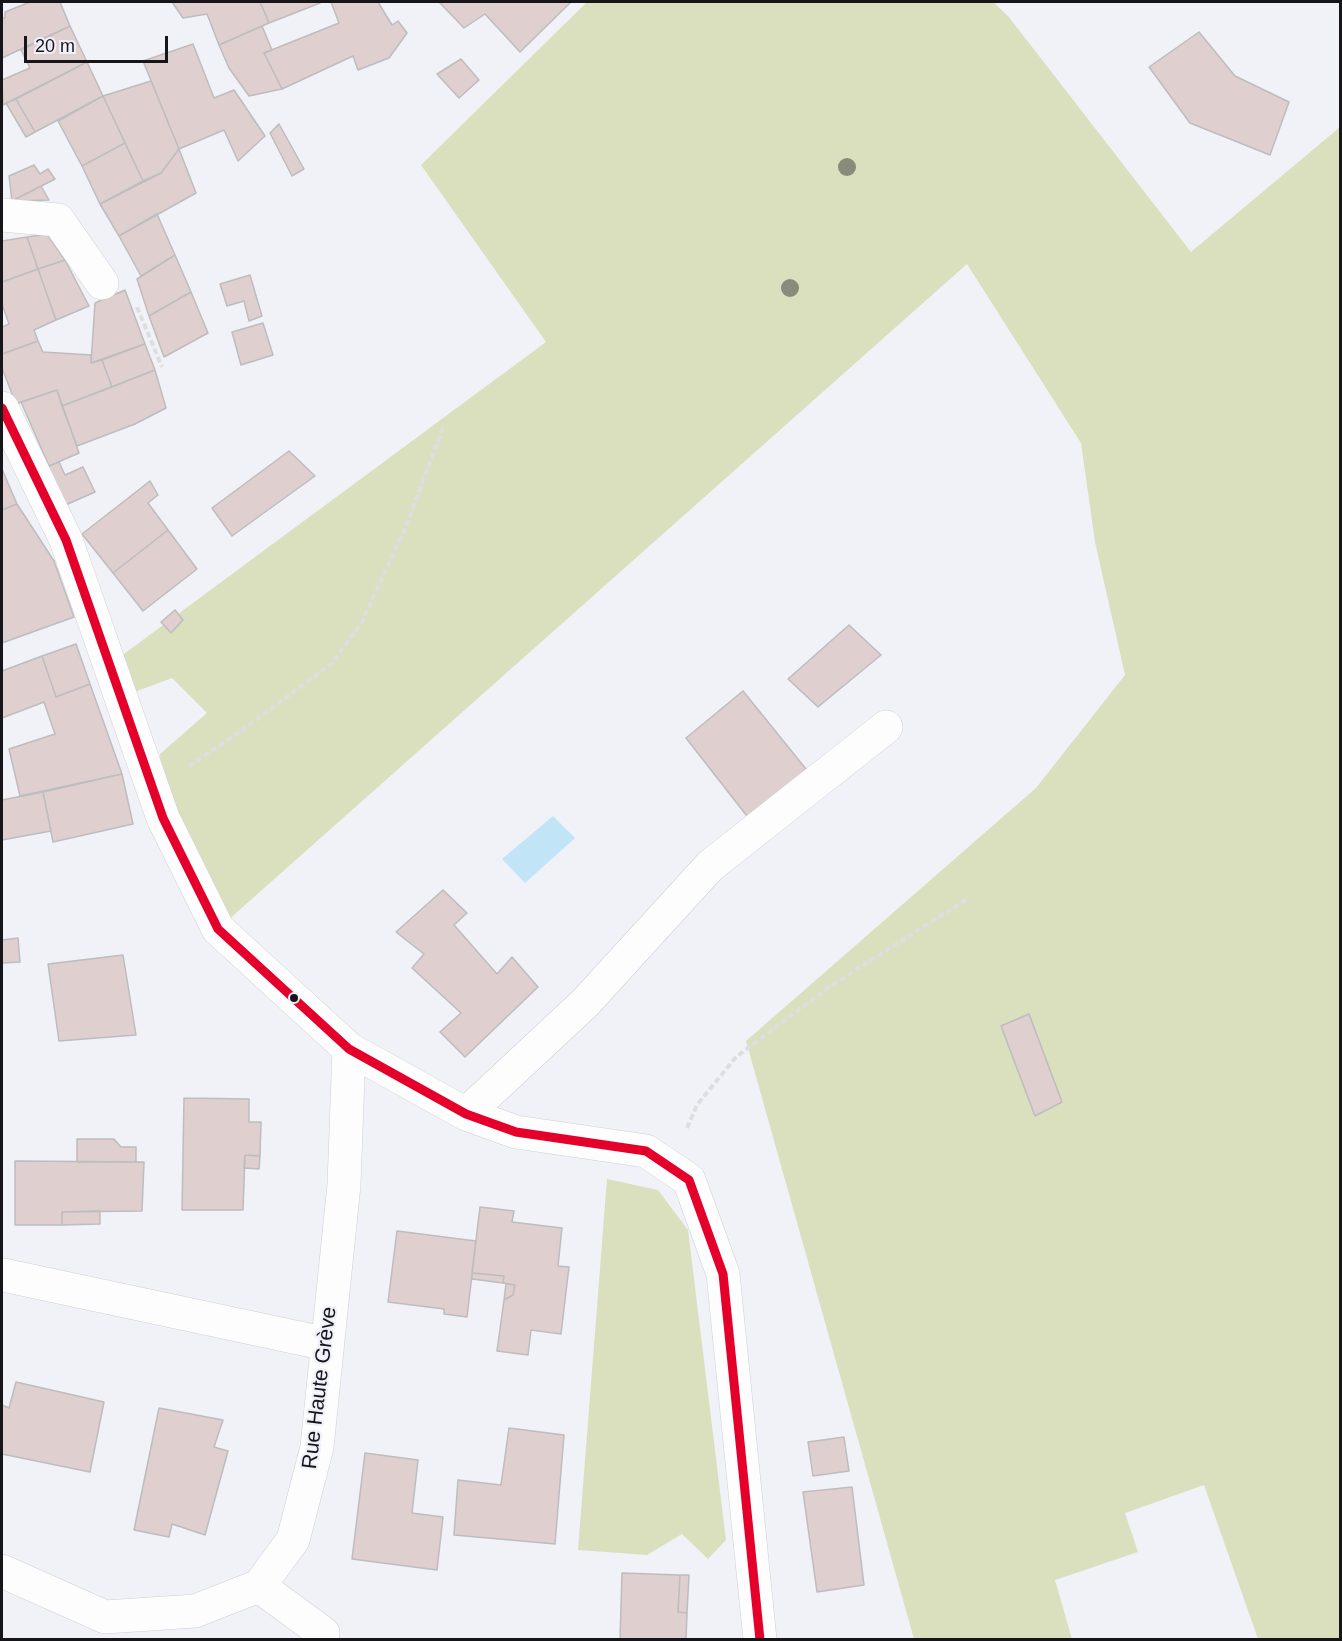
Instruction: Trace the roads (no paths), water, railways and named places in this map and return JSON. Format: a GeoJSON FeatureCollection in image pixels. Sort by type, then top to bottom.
{"type":"FeatureCollection","features":[{"type":"Feature","properties":{"kind":"street"},"geometry":{"type":"LineString","coordinates":[[2,215],[58,220],[102,283]]}},
{"type":"Feature","properties":{"kind":"street"},"geometry":{"type":"LineString","coordinates":[[2,408],[66,540],[163,818],[218,929],[349,1049],[466,1114],[516,1132],[646,1151],[689,1180],[723,1274],[760,1640]]}},
{"type":"Feature","properties":{"kind":"street"},"geometry":{"type":"LineString","coordinates":[[466,1114],[585,1003],[710,866],[886,727]]}},
{"type":"Feature","properties":{"kind":"street","name":"Rue Haute Grève"},"geometry":{"type":"LineString","coordinates":[[259,1586],[293,1540],[317,1447],[344,1185],[349,1049]]}},
{"type":"Feature","properties":{"kind":"street"},"geometry":{"type":"LineString","coordinates":[[3,1275],[327,1344]]}},
{"type":"Feature","properties":{"kind":"street"},"geometry":{"type":"LineString","coordinates":[[2,1571],[102,1628],[195,1611],[259,1586],[323,1633],[322,1640]]}},
{"type":"Feature","properties":{"kind":"water"},"geometry":{"type":"Polygon","coordinates":[[[553,816],[575,838],[525,883],[502,859],[553,816]]]}}]}
